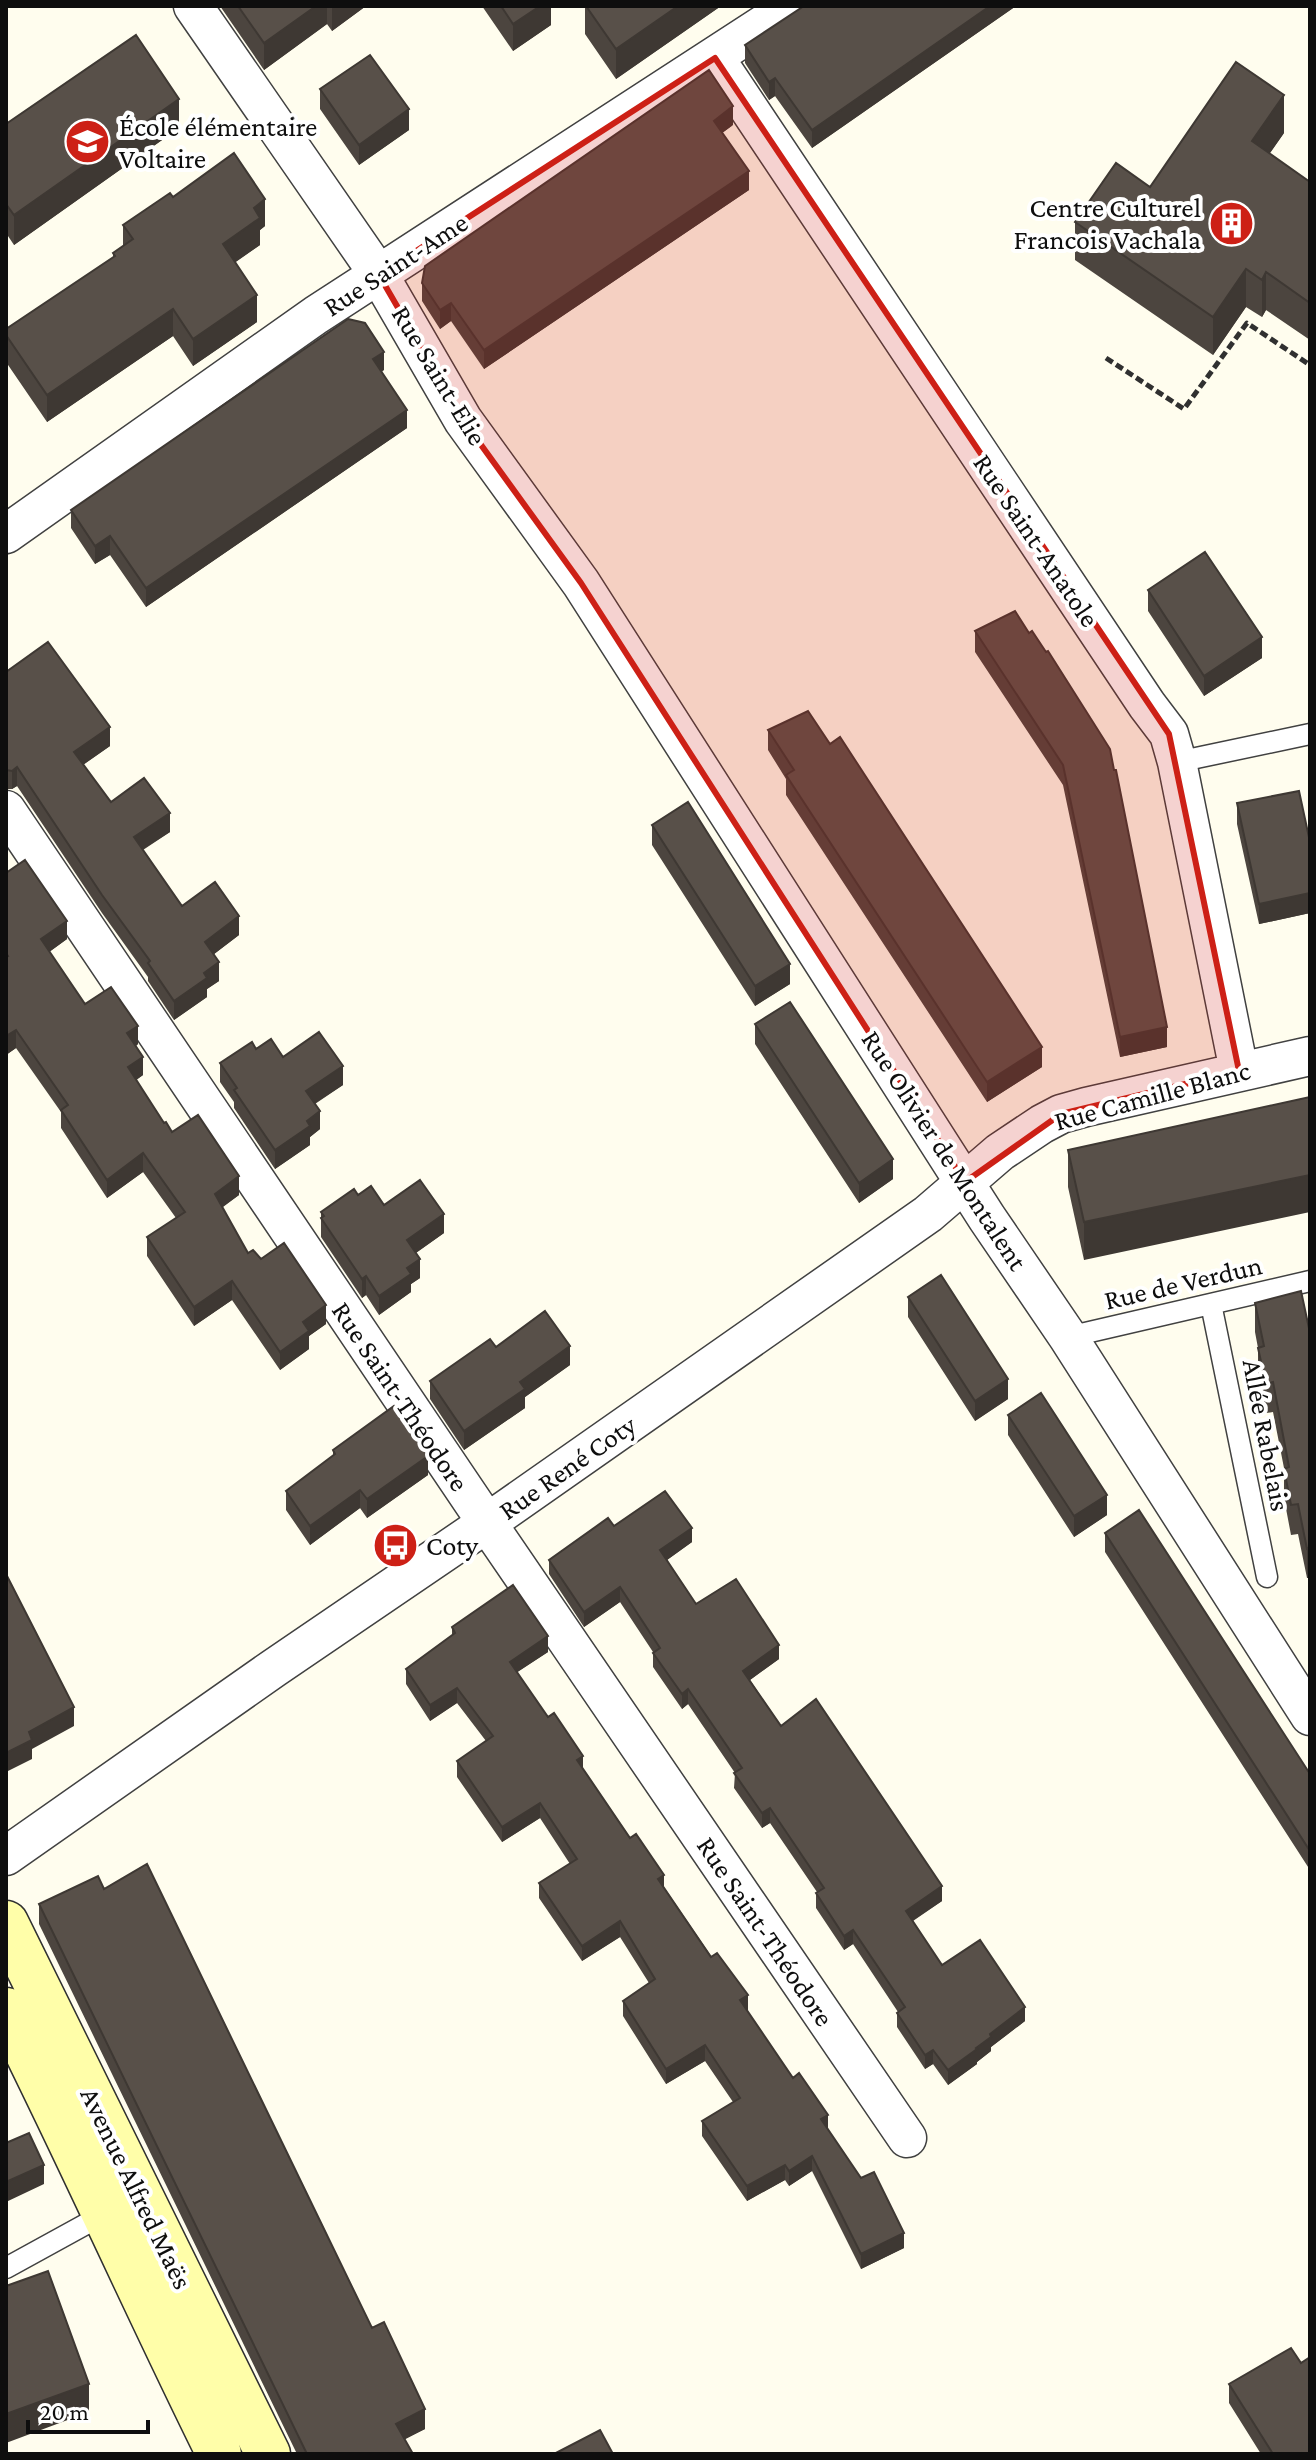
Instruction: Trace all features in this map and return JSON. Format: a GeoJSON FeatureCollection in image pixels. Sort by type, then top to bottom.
{"type":"FeatureCollection","features":[{"type":"Feature","properties":{"kind":"main road","name":"Avenue Alfred Maës"},"geometry":{"type":"LineString","coordinates":[[6,1923],[123,2204],[138,2285],[219,2454]]}},
{"type":"Feature","properties":{"kind":"main road","name":"Avenue Alfred Maës"},"geometry":{"type":"LineString","coordinates":[[13,2004],[123,2204],[268,2454]]}},
{"type":"Feature","properties":{"kind":"street","name":"Rue Saint-Elie"},"geometry":{"type":"LineString","coordinates":[[193,6],[379,275],[463,420],[581,583]]}},
{"type":"Feature","properties":{"kind":"street","name":"Rue Saint-Ame"},"geometry":{"type":"LineString","coordinates":[[6,534],[316,315],[792,6]]}},
{"type":"Feature","properties":{"kind":"street","name":"Rue Saint-Anatole"},"geometry":{"type":"LineString","coordinates":[[715,58],[1169,734],[1239,1071]]}},
{"type":"Feature","properties":{"kind":"street","name":"Rue Olivier de Montalent"},"geometry":{"type":"LineString","coordinates":[[581,583],[1310,1716]]}},
{"type":"Feature","properties":{"kind":"street","name":"Rue Saint-Théodore"},"geometry":{"type":"LineString","coordinates":[[6,810],[907,2138]]}},
{"type":"Feature","properties":{"kind":"street","name":"Rue Camille Blanc"},"geometry":{"type":"LineString","coordinates":[[965,1182],[1000,1152],[1061,1114],[1310,1056]]}},
{"type":"Feature","properties":{"kind":"street","name":"Rue René Coty"},"geometry":{"type":"LineString","coordinates":[[6,1856],[928,1214],[965,1182]]}},
{"type":"Feature","properties":{"kind":"lane"},"geometry":{"type":"LineString","coordinates":[[1177,762],[1310,734]]}},
{"type":"Feature","properties":{"kind":"lane","name":"Rue de Verdun"},"geometry":{"type":"LineString","coordinates":[[1068,1337],[1310,1281]]}},
{"type":"Feature","properties":{"kind":"lane","name":"Allée Rabelais"},"geometry":{"type":"LineString","coordinates":[[1211,1304],[1267,1577]]}},
{"type":"Feature","properties":{"kind":"lane"},"geometry":{"type":"LineString","coordinates":[[6,2268],[123,2204],[137,2242],[219,2410]]}},
{"type":"Feature","properties":{"kind":"path"},"geometry":{"type":"LineString","coordinates":[[1106,358],[1184,409],[1247,323],[1310,365]]}},
{"type":"Feature","properties":{"kind":"highlighted area"},"geometry":{"type":"Polygon","coordinates":[[[715,58],[1169,734],[1239,1071],[1061,1114],[965,1182],[581,583],[463,420],[379,275],[715,58]]]}},
{"type":"Feature","properties":{"kind":"building"},"geometry":{"type":"Polygon","coordinates":[[[238,6],[316,6],[264,43],[238,6]]]}},
{"type":"Feature","properties":{"kind":"building"},"geometry":{"type":"Polygon","coordinates":[[[501,6],[540,6],[513,24],[501,6]]]}},
{"type":"Feature","properties":{"kind":"building"},"geometry":{"type":"Polygon","coordinates":[[[586,6],[678,6],[616,49],[586,6]]]}},
{"type":"Feature","properties":{"kind":"building"},"geometry":{"type":"Polygon","coordinates":[[[804,6],[990,6],[812,130],[775,78],[769,82],[745,45],[804,6]]]}},
{"type":"Feature","properties":{"kind":"building"},"geometry":{"type":"Polygon","coordinates":[[[136,35],[179,99],[14,215],[6,204],[6,124],[136,35]]]}},
{"type":"Feature","properties":{"kind":"building"},"geometry":{"type":"Polygon","coordinates":[[[370,55],[409,109],[359,145],[320,89],[370,55]]]}},
{"type":"Feature","properties":{"kind":"building","name":"Centre Culturel Francois Vachala"},"geometry":{"type":"Polygon","coordinates":[[[1236,62],[1284,95],[1252,141],[1310,182],[1310,303],[1266,272],[1262,280],[1246,269],[1213,317],[1075,222],[1116,163],[1150,187],[1236,62]]]}},
{"type":"Feature","properties":{"kind":"building"},"geometry":{"type":"Polygon","coordinates":[[[709,70],[733,106],[714,121],[749,171],[484,350],[451,303],[440,310],[422,283],[425,266],[709,70]]]}},
{"type":"Feature","properties":{"kind":"building"},"geometry":{"type":"Polygon","coordinates":[[[234,153],[265,199],[254,208],[260,218],[223,244],[257,295],[193,339],[173,309],[47,395],[6,335],[6,329],[115,256],[113,253],[133,239],[123,225],[170,193],[173,197],[234,153]]]}},
{"type":"Feature","properties":{"kind":"building"},"geometry":{"type":"Polygon","coordinates":[[[348,319],[365,323],[384,352],[373,359],[407,410],[146,588],[110,536],[95,546],[71,510],[348,319]]]}},
{"type":"Feature","properties":{"kind":"building"},"geometry":{"type":"Polygon","coordinates":[[[1205,552],[1262,637],[1204,676],[1148,590],[1205,552]]]}},
{"type":"Feature","properties":{"kind":"building"},"geometry":{"type":"Polygon","coordinates":[[[1015,611],[1029,633],[1032,631],[1048,651],[1110,749],[1167,1027],[1120,1037],[1063,765],[975,631],[1015,611]]]}},
{"type":"Feature","properties":{"kind":"building"},"geometry":{"type":"Polygon","coordinates":[[[48,642],[110,727],[74,752],[111,802],[144,778],[170,813],[134,837],[182,906],[215,882],[239,916],[205,942],[219,962],[204,973],[207,978],[174,1001],[17,767],[12,771],[6,770],[6,672],[48,642]]]}},
{"type":"Feature","properties":{"kind":"building"},"geometry":{"type":"Polygon","coordinates":[[[808,711],[830,744],[840,737],[1042,1047],[987,1082],[786,775],[794,770],[768,730],[808,711]]]}},
{"type":"Feature","properties":{"kind":"building"},"geometry":{"type":"Polygon","coordinates":[[[1299,791],[1310,842],[1310,893],[1259,904],[1237,803],[1299,791]]]}},
{"type":"Feature","properties":{"kind":"building"},"geometry":{"type":"Polygon","coordinates":[[[688,802],[790,964],[755,986],[652,825],[688,802]]]}},
{"type":"Feature","properties":{"kind":"building"},"geometry":{"type":"Polygon","coordinates":[[[25,860],[67,921],[41,939],[85,1004],[111,987],[138,1026],[127,1033],[143,1057],[128,1067],[164,1123],[172,1132],[198,1115],[239,1176],[215,1194],[248,1253],[253,1250],[261,1259],[284,1243],[326,1305],[303,1322],[309,1331],[280,1352],[232,1281],[194,1307],[147,1237],[185,1212],[143,1153],[107,1180],[61,1110],[68,1105],[16,1030],[6,1036],[6,873],[25,860]]]}},
{"type":"Feature","properties":{"kind":"building"},"geometry":{"type":"Polygon","coordinates":[[[790,1002],[893,1159],[859,1183],[755,1024],[790,1002]]]}},
{"type":"Feature","properties":{"kind":"building"},"geometry":{"type":"Polygon","coordinates":[[[319,1032],[343,1066],[306,1091],[320,1111],[307,1121],[310,1126],[275,1150],[234,1090],[237,1088],[220,1063],[252,1042],[256,1049],[271,1039],[283,1057],[319,1032]]]}},
{"type":"Feature","properties":{"kind":"building"},"geometry":{"type":"Polygon","coordinates":[[[1310,1097],[1310,1175],[1084,1222],[1068,1150],[1310,1097]]]}},
{"type":"Feature","properties":{"kind":"building"},"geometry":{"type":"Polygon","coordinates":[[[420,1180],[444,1214],[407,1240],[420,1259],[407,1268],[411,1274],[379,1296],[366,1276],[362,1279],[321,1218],[324,1216],[321,1212],[354,1189],[358,1195],[371,1186],[384,1205],[420,1180]]]}},
{"type":"Feature","properties":{"kind":"building"},"geometry":{"type":"Polygon","coordinates":[[[941,1275],[1008,1379],[975,1401],[908,1297],[941,1275]]]}},
{"type":"Feature","properties":{"kind":"building"},"geometry":{"type":"Polygon","coordinates":[[[1301,1291],[1310,1333],[1310,1548],[1307,1549],[1298,1504],[1291,1505],[1284,1469],[1289,1467],[1273,1382],[1266,1384],[1258,1348],[1264,1346],[1255,1303],[1301,1291]]]}},
{"type":"Feature","properties":{"kind":"building"},"geometry":{"type":"Polygon","coordinates":[[[545,1311],[570,1346],[520,1382],[525,1389],[464,1431],[430,1381],[490,1339],[496,1347],[545,1311]]]}},
{"type":"Feature","properties":{"kind":"building"},"geometry":{"type":"Polygon","coordinates":[[[1041,1393],[1107,1495],[1074,1516],[1008,1415],[1041,1393]]]}},
{"type":"Feature","properties":{"kind":"building"},"geometry":{"type":"Polygon","coordinates":[[[394,1406],[428,1456],[367,1499],[360,1490],[310,1526],[286,1491],[335,1454],[333,1450],[394,1406]]]}},
{"type":"Feature","properties":{"kind":"building"},"geometry":{"type":"Polygon","coordinates":[[[665,1491],[692,1528],[660,1550],[696,1604],[736,1579],[779,1645],[743,1671],[781,1726],[816,1699],[942,1886],[906,1911],[942,1965],[980,1940],[1025,2007],[948,2070],[933,2050],[925,2055],[897,2013],[905,2007],[853,1930],[844,1936],[816,1893],[824,1888],[770,1808],[762,1813],[734,1773],[742,1768],[688,1689],[682,1694],[653,1653],[660,1648],[620,1587],[584,1612],[549,1560],[608,1518],[614,1526],[665,1491]]]}},
{"type":"Feature","properties":{"kind":"building"},"geometry":{"type":"Polygon","coordinates":[[[1139,1510],[1310,1774],[1310,1851],[1105,1533],[1139,1510]]]}},
{"type":"Feature","properties":{"kind":"building"},"geometry":{"type":"Polygon","coordinates":[[[6,1574],[74,1707],[29,1732],[32,1740],[6,1753],[6,1574]]]}},
{"type":"Feature","properties":{"kind":"building"},"geometry":{"type":"Polygon","coordinates":[[[513,1585],[548,1636],[510,1662],[548,1717],[554,1713],[583,1756],[577,1760],[630,1838],[636,1834],[664,1875],[658,1879],[711,1957],[717,1953],[748,1995],[740,2000],[793,2078],[799,2073],[828,2115],[821,2119],[861,2178],[874,2172],[904,2233],[861,2254],[812,2156],[789,2171],[785,2165],[747,2186],[702,2121],[740,2098],[705,2045],[666,2069],[623,2001],[655,1979],[620,1921],[582,1946],[539,1883],[577,1859],[540,1803],[502,1827],[457,1761],[493,1736],[457,1688],[430,1705],[406,1669],[455,1633],[452,1627],[513,1585]]]}},
{"type":"Feature","properties":{"kind":"building"},"geometry":{"type":"Polygon","coordinates":[[[147,1864],[372,2328],[384,2322],[425,2409],[396,2424],[413,2454],[307,2454],[39,1904],[98,1876],[104,1889],[147,1864]]]}},
{"type":"Feature","properties":{"kind":"building"},"geometry":{"type":"Polygon","coordinates":[[[29,2133],[44,2165],[6,2182],[6,2143],[29,2133]]]}},
{"type":"Feature","properties":{"kind":"building"},"geometry":{"type":"Polygon","coordinates":[[[48,2271],[89,2384],[6,2414],[6,2286],[48,2271]]]}},
{"type":"Feature","properties":{"kind":"building"},"geometry":{"type":"Polygon","coordinates":[[[1291,2348],[1301,2363],[1310,2357],[1310,2454],[1273,2454],[1229,2384],[1291,2348]]]}},
{"type":"Feature","properties":{"kind":"building"},"geometry":{"type":"Polygon","coordinates":[[[600,2430],[613,2454],[554,2454],[600,2430]]]}},
{"type":"Feature","properties":{"kind":"place","name":"École élémentaire Voltaire"},"geometry":{"type":"Point","coordinates":[88,142]}},
{"type":"Feature","properties":{"kind":"place","name":"Centre Culturel Francois Vachala"},"geometry":{"type":"Point","coordinates":[1232,223]}},
{"type":"Feature","properties":{"kind":"place","name":"Coty"},"geometry":{"type":"Point","coordinates":[395,1545]}}]}
